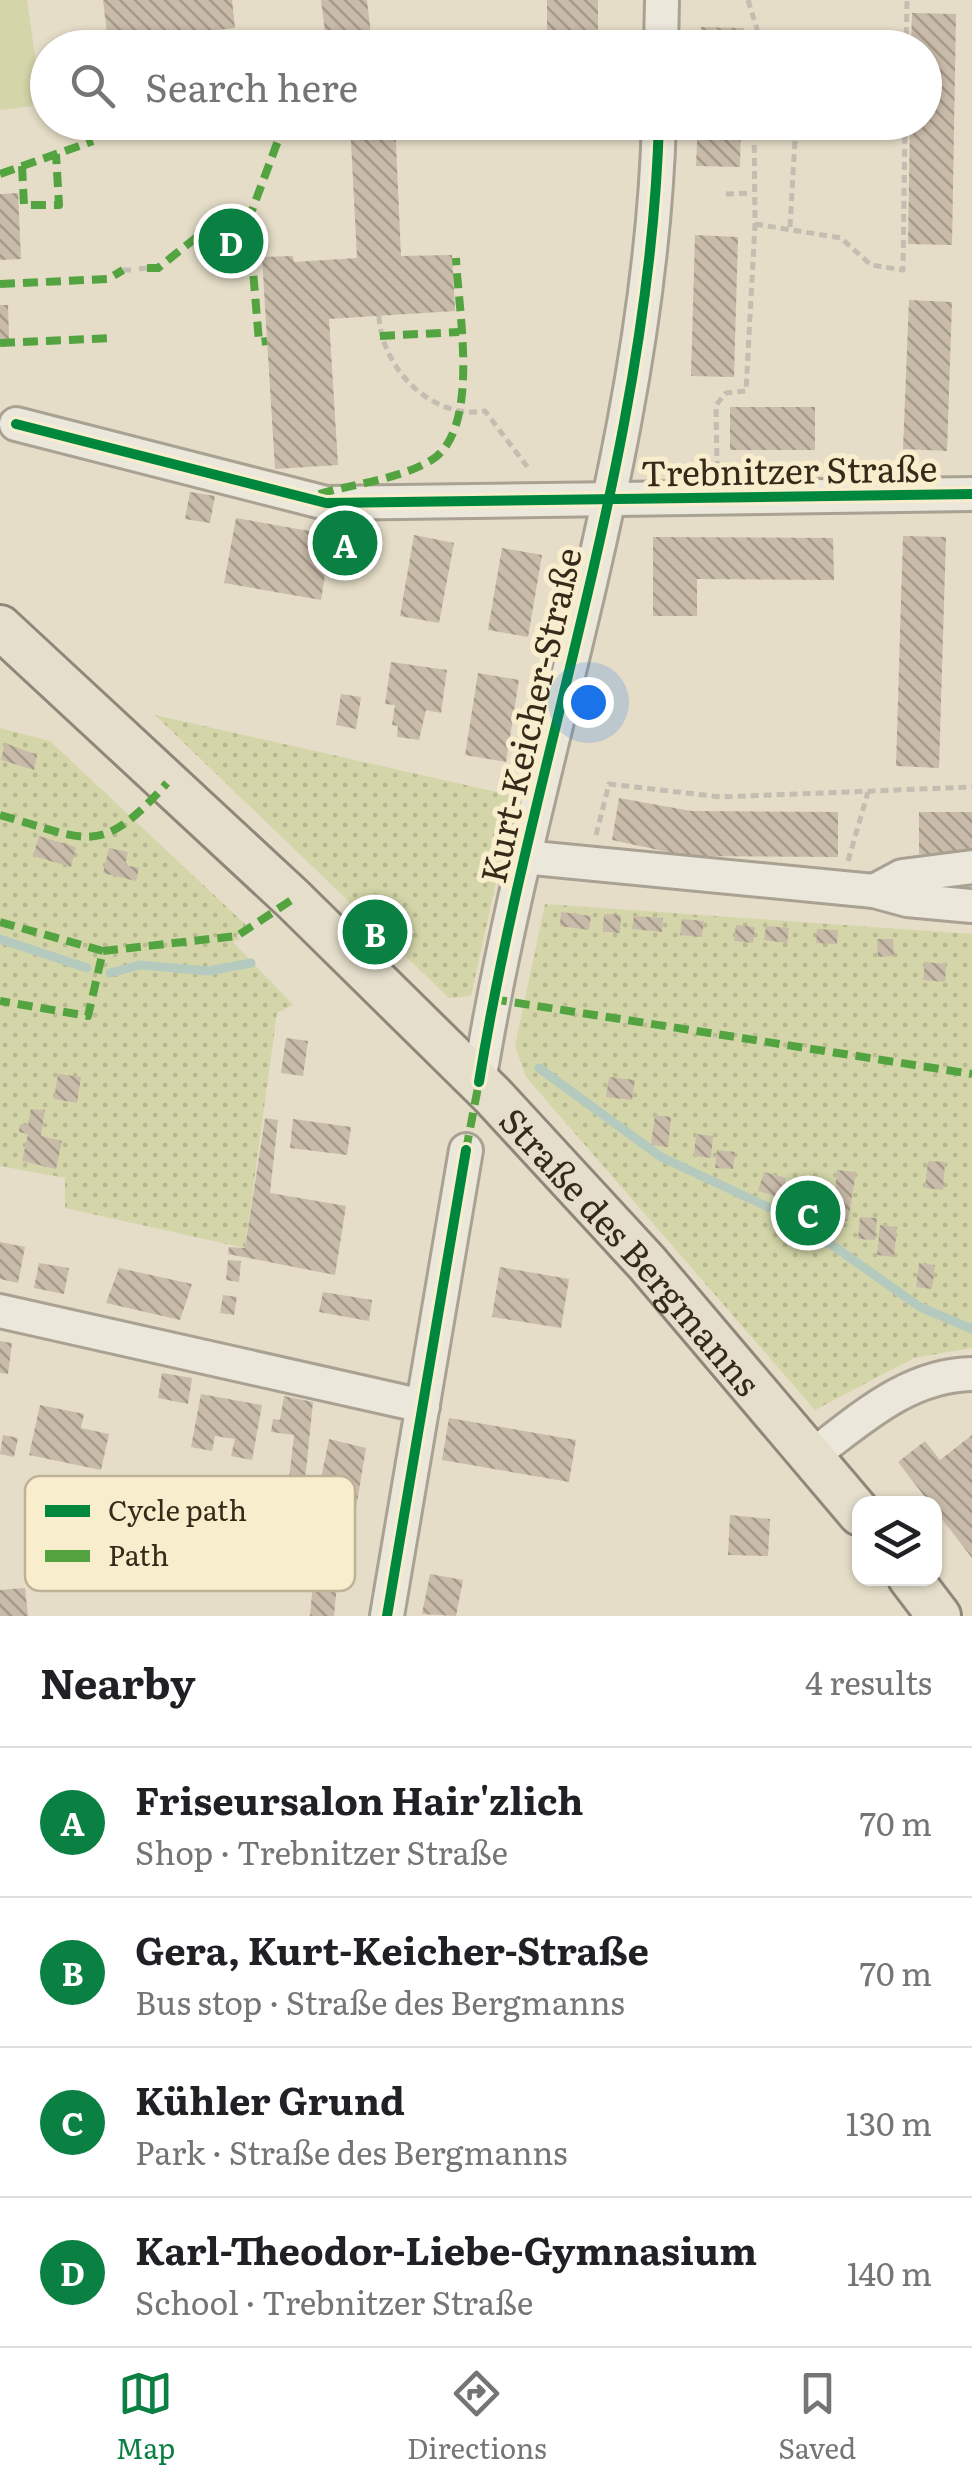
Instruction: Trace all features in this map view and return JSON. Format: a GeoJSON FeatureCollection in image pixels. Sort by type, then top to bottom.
{"type":"FeatureCollection","features":[{"type":"Feature","properties":{"kind":"main road","name":"Straße des Bergmanns"},"geometry":{"type":"LineString","coordinates":[[0,627],[293,899],[479,1082],[648,1263],[852,1504]]}},
{"type":"Feature","properties":{"kind":"main road"},"geometry":{"type":"LineString","coordinates":[[916,1586],[940,1616]]}},
{"type":"Feature","properties":{"kind":"street"},"geometry":{"type":"LineString","coordinates":[[661,30],[662,0]]}},
{"type":"Feature","properties":{"kind":"street","name":"Kurt-Keicher-Straße"},"geometry":{"type":"LineString","coordinates":[[479,1082],[523,857],[608,499],[641,316],[657,196],[659,140]]}},
{"type":"Feature","properties":{"kind":"street","name":"Trebnitzer Straße"},"geometry":{"type":"LineString","coordinates":[[16,424],[326,502],[972,494]]}},
{"type":"Feature","properties":{"kind":"street"},"geometry":{"type":"LineString","coordinates":[[523,857],[874,891],[907,900],[972,906]]}},
{"type":"Feature","properties":{"kind":"street"},"geometry":{"type":"LineString","coordinates":[[874,891],[902,876],[972,867]]}},
{"type":"Feature","properties":{"kind":"street"},"geometry":{"type":"LineString","coordinates":[[387,1616],[466,1150]]}},
{"type":"Feature","properties":{"kind":"street"},"geometry":{"type":"LineString","coordinates":[[0,1312],[423,1406]]}},
{"type":"Feature","properties":{"kind":"street"},"geometry":{"type":"LineString","coordinates":[[813,1455],[888,1400],[936,1377],[972,1374]]}},
{"type":"Feature","properties":{"kind":"path"},"geometry":{"type":"LineString","coordinates":[[748,0],[757,30]]}},
{"type":"Feature","properties":{"kind":"path"},"geometry":{"type":"LineString","coordinates":[[906,0],[906,30]]}},
{"type":"Feature","properties":{"kind":"path"},"geometry":{"type":"LineString","coordinates":[[717,497],[716,405],[726,393],[746,391],[755,224],[754,140]]}},
{"type":"Feature","properties":{"kind":"path"},"geometry":{"type":"LineString","coordinates":[[790,227],[795,140]]}},
{"type":"Feature","properties":{"kind":"path"},"geometry":{"type":"LineString","coordinates":[[755,224],[841,238],[871,265],[903,270],[905,140]]}},
{"type":"Feature","properties":{"kind":"path"},"geometry":{"type":"LineString","coordinates":[[726,194],[752,194]]}},
{"type":"Feature","properties":{"kind":"path"},"geometry":{"type":"LineString","coordinates":[[209,244],[218,262],[236,268]]}},
{"type":"Feature","properties":{"kind":"path"},"geometry":{"type":"LineString","coordinates":[[379,316],[380,336],[405,384],[455,409],[470,414],[485,411],[523,456]]}},
{"type":"Feature","properties":{"kind":"path"},"geometry":{"type":"LineString","coordinates":[[589,864],[609,784],[721,798],[972,787]]}},
{"type":"Feature","properties":{"kind":"path"},"geometry":{"type":"LineString","coordinates":[[840,888],[868,792]]}},
{"type":"Feature","properties":{"kind":"green space"},"geometry":{"type":"Polygon","coordinates":[[[0,0],[27,0],[31,30],[30,106],[0,110],[0,0]]]}},
{"type":"Feature","properties":{"kind":"green space"},"geometry":{"type":"Polygon","coordinates":[[[155,715],[515,796],[471,996],[449,998],[155,715]]]}},
{"type":"Feature","properties":{"kind":"green space"},"geometry":{"type":"Polygon","coordinates":[[[0,728],[50,741],[246,925],[237,936],[240,939],[233,942],[293,1005],[277,1013],[245,1248],[65,1208],[65,1178],[0,1166],[0,728]]]}},
{"type":"Feature","properties":{"kind":"green space"},"geometry":{"type":"Polygon","coordinates":[[[545,904],[972,934],[972,1348],[914,1358],[815,1410],[526,1077],[515,1046],[545,904]]]}},
{"type":"Feature","properties":{"kind":"building"},"geometry":{"type":"Polygon","coordinates":[[[103,0],[232,0],[235,28],[107,30],[103,0]]]}},
{"type":"Feature","properties":{"kind":"building"},"geometry":{"type":"Polygon","coordinates":[[[321,0],[367,0],[370,30],[325,30],[321,0]]]}},
{"type":"Feature","properties":{"kind":"building"},"geometry":{"type":"Polygon","coordinates":[[[547,0],[598,0],[598,30],[547,30],[547,0]]]}},
{"type":"Feature","properties":{"kind":"building"},"geometry":{"type":"Polygon","coordinates":[[[912,13],[956,14],[952,245],[908,244],[910,140],[942,140],[942,30],[912,30],[912,13]]]}},
{"type":"Feature","properties":{"kind":"building"},"geometry":{"type":"Polygon","coordinates":[[[701,27],[744,28],[744,30],[701,30],[701,27]]]}},
{"type":"Feature","properties":{"kind":"building"},"geometry":{"type":"Polygon","coordinates":[[[351,140],[396,140],[401,256],[452,255],[455,311],[329,319],[338,465],[275,469],[262,257],[293,256],[294,262],[357,258],[351,140]]]}},
{"type":"Feature","properties":{"kind":"building"},"geometry":{"type":"Polygon","coordinates":[[[697,140],[741,140],[740,167],[696,166],[697,140]]]}},
{"type":"Feature","properties":{"kind":"building"},"geometry":{"type":"Polygon","coordinates":[[[18,193],[21,259],[0,260],[0,194],[18,193]]]}},
{"type":"Feature","properties":{"kind":"building"},"geometry":{"type":"Polygon","coordinates":[[[695,235],[738,237],[734,377],[691,376],[695,235]]]}},
{"type":"Feature","properties":{"kind":"building"},"geometry":{"type":"Polygon","coordinates":[[[909,300],[952,302],[947,451],[903,449],[909,300]]]}},
{"type":"Feature","properties":{"kind":"building"},"geometry":{"type":"Polygon","coordinates":[[[0,305],[8,305],[9,339],[0,340],[0,305]]]}},
{"type":"Feature","properties":{"kind":"building"},"geometry":{"type":"Polygon","coordinates":[[[730,407],[815,407],[815,450],[730,450],[730,407]]]}},
{"type":"Feature","properties":{"kind":"building"},"geometry":{"type":"Polygon","coordinates":[[[190,492],[215,496],[210,523],[185,519],[190,492]]]}},
{"type":"Feature","properties":{"kind":"building"},"geometry":{"type":"Polygon","coordinates":[[[236,518],[332,535],[335,521],[363,526],[357,555],[329,551],[321,600],[224,583],[236,518]]]}},
{"type":"Feature","properties":{"kind":"building"},"geometry":{"type":"Polygon","coordinates":[[[414,535],[454,543],[439,623],[400,616],[414,535]]]}},
{"type":"Feature","properties":{"kind":"building"},"geometry":{"type":"Polygon","coordinates":[[[903,536],[946,537],[939,768],[896,766],[903,536]]]}},
{"type":"Feature","properties":{"kind":"building"},"geometry":{"type":"Polygon","coordinates":[[[653,537],[833,538],[834,580],[697,579],[697,616],[653,616],[653,537]]]}},
{"type":"Feature","properties":{"kind":"building"},"geometry":{"type":"Polygon","coordinates":[[[502,548],[542,555],[528,637],[488,630],[502,548]]]}},
{"type":"Feature","properties":{"kind":"building"},"geometry":{"type":"Polygon","coordinates":[[[391,662],[447,670],[441,713],[426,710],[419,740],[397,737],[398,726],[392,725],[395,705],[385,704],[391,662]]]}},
{"type":"Feature","properties":{"kind":"building"},"geometry":{"type":"Polygon","coordinates":[[[478,673],[519,680],[506,762],[465,755],[478,673]]]}},
{"type":"Feature","properties":{"kind":"building"},"geometry":{"type":"Polygon","coordinates":[[[341,694],[361,697],[356,729],[336,725],[341,694]]]}},
{"type":"Feature","properties":{"kind":"building"},"geometry":{"type":"Polygon","coordinates":[[[5,743],[37,755],[34,770],[1,760],[5,743]]]}},
{"type":"Feature","properties":{"kind":"building"},"geometry":{"type":"Polygon","coordinates":[[[619,798],[691,811],[838,812],[838,857],[686,856],[612,840],[619,798]]]}},
{"type":"Feature","properties":{"kind":"building"},"geometry":{"type":"Polygon","coordinates":[[[919,812],[972,812],[972,854],[919,854],[919,812]]]}},
{"type":"Feature","properties":{"kind":"building"},"geometry":{"type":"Polygon","coordinates":[[[39,836],[76,847],[71,867],[33,856],[39,836]]]}},
{"type":"Feature","properties":{"kind":"building"},"geometry":{"type":"Polygon","coordinates":[[[109,848],[128,852],[125,865],[139,868],[136,881],[103,873],[109,848]]]}},
{"type":"Feature","properties":{"kind":"building"},"geometry":{"type":"Polygon","coordinates":[[[561,912],[591,916],[589,930],[560,926],[561,912]]]}},
{"type":"Feature","properties":{"kind":"building"},"geometry":{"type":"Polygon","coordinates":[[[604,914],[621,915],[620,933],[603,932],[604,914]]]}},
{"type":"Feature","properties":{"kind":"building"},"geometry":{"type":"Polygon","coordinates":[[[634,916],[663,918],[662,932],[632,929],[634,916]]]}},
{"type":"Feature","properties":{"kind":"building"},"geometry":{"type":"Polygon","coordinates":[[[682,919],[704,921],[702,937],[680,935],[682,919]]]}},
{"type":"Feature","properties":{"kind":"building"},"geometry":{"type":"Polygon","coordinates":[[[736,925],[755,927],[753,943],[734,941],[736,925]]]}},
{"type":"Feature","properties":{"kind":"building"},"geometry":{"type":"Polygon","coordinates":[[[766,926],[789,928],[787,943],[764,940],[766,926]]]}},
{"type":"Feature","properties":{"kind":"building"},"geometry":{"type":"Polygon","coordinates":[[[817,929],[838,930],[837,944],[816,943],[817,929]]]}},
{"type":"Feature","properties":{"kind":"building"},"geometry":{"type":"Polygon","coordinates":[[[877,939],[893,939],[894,956],[878,957],[877,939]]]}},
{"type":"Feature","properties":{"kind":"building"},"geometry":{"type":"Polygon","coordinates":[[[925,962],[946,964],[945,982],[923,980],[925,962]]]}},
{"type":"Feature","properties":{"kind":"building"},"geometry":{"type":"Polygon","coordinates":[[[286,1038],[308,1041],[303,1076],[281,1073],[286,1038]]]}},
{"type":"Feature","properties":{"kind":"building"},"geometry":{"type":"Polygon","coordinates":[[[58,1074],[81,1077],[77,1103],[54,1099],[58,1074]]]}},
{"type":"Feature","properties":{"kind":"building"},"geometry":{"type":"Polygon","coordinates":[[[609,1077],[635,1080],[632,1100],[606,1097],[609,1077]]]}},
{"type":"Feature","properties":{"kind":"building"},"geometry":{"type":"Polygon","coordinates":[[[31,1109],[45,1110],[41,1136],[62,1141],[56,1169],[22,1161],[28,1134],[19,1132],[20,1124],[28,1125],[31,1109]]]}},
{"type":"Feature","properties":{"kind":"building"},"geometry":{"type":"Polygon","coordinates":[[[655,1115],[671,1117],[668,1147],[651,1145],[655,1115]]]}},
{"type":"Feature","properties":{"kind":"building"},"geometry":{"type":"Polygon","coordinates":[[[265,1118],[278,1120],[270,1193],[346,1206],[335,1275],[228,1254],[229,1247],[245,1248],[265,1118]]]}},
{"type":"Feature","properties":{"kind":"building"},"geometry":{"type":"Polygon","coordinates":[[[293,1119],[351,1127],[347,1155],[290,1148],[293,1119]]]}},
{"type":"Feature","properties":{"kind":"building"},"geometry":{"type":"Polygon","coordinates":[[[696,1134],[713,1136],[711,1158],[694,1156],[696,1134]]]}},
{"type":"Feature","properties":{"kind":"building"},"geometry":{"type":"Polygon","coordinates":[[[717,1150],[735,1152],[733,1169],[715,1168],[717,1150]]]}},
{"type":"Feature","properties":{"kind":"building"},"geometry":{"type":"Polygon","coordinates":[[[928,1161],[945,1162],[943,1190],[925,1188],[928,1161]]]}},
{"type":"Feature","properties":{"kind":"building"},"geometry":{"type":"Polygon","coordinates":[[[837,1170],[856,1172],[848,1221],[833,1219],[837,1170]]]}},
{"type":"Feature","properties":{"kind":"building"},"geometry":{"type":"Polygon","coordinates":[[[764,1172],[786,1178],[781,1198],[758,1191],[764,1172]]]}},
{"type":"Feature","properties":{"kind":"building"},"geometry":{"type":"Polygon","coordinates":[[[818,1183],[833,1186],[828,1218],[813,1215],[818,1183]]]}},
{"type":"Feature","properties":{"kind":"building"},"geometry":{"type":"Polygon","coordinates":[[[860,1217],[877,1218],[875,1240],[858,1239],[860,1217]]]}},
{"type":"Feature","properties":{"kind":"building"},"geometry":{"type":"Polygon","coordinates":[[[880,1225],[897,1227],[894,1257],[877,1255],[880,1225]]]}},
{"type":"Feature","properties":{"kind":"building"},"geometry":{"type":"Polygon","coordinates":[[[0,1242],[25,1247],[18,1283],[0,1279],[0,1242]]]}},
{"type":"Feature","properties":{"kind":"building"},"geometry":{"type":"Polygon","coordinates":[[[228,1260],[241,1261],[239,1282],[226,1280],[228,1260]]]}},
{"type":"Feature","properties":{"kind":"building"},"geometry":{"type":"Polygon","coordinates":[[[39,1263],[69,1268],[64,1294],[34,1288],[39,1263]]]}},
{"type":"Feature","properties":{"kind":"building"},"geometry":{"type":"Polygon","coordinates":[[[919,1263],[935,1265],[932,1289],[916,1287],[919,1263]]]}},
{"type":"Feature","properties":{"kind":"building"},"geometry":{"type":"Polygon","coordinates":[[[500,1267],[569,1279],[561,1328],[492,1317],[500,1267]]]}},
{"type":"Feature","properties":{"kind":"building"},"geometry":{"type":"Polygon","coordinates":[[[119,1268],[192,1284],[180,1320],[106,1303],[119,1268]]]}},
{"type":"Feature","properties":{"kind":"building"},"geometry":{"type":"Polygon","coordinates":[[[323,1292],[372,1300],[369,1321],[319,1312],[323,1292]]]}},
{"type":"Feature","properties":{"kind":"building"},"geometry":{"type":"Polygon","coordinates":[[[223,1295],[237,1297],[234,1315],[220,1313],[223,1295]]]}},
{"type":"Feature","properties":{"kind":"building"},"geometry":{"type":"Polygon","coordinates":[[[0,1341],[12,1343],[8,1374],[0,1373],[0,1341]]]}},
{"type":"Feature","properties":{"kind":"building"},"geometry":{"type":"Polygon","coordinates":[[[162,1373],[192,1378],[188,1404],[158,1398],[162,1373]]]}},
{"type":"Feature","properties":{"kind":"building"},"geometry":{"type":"Polygon","coordinates":[[[201,1394],[262,1405],[252,1460],[231,1456],[235,1439],[215,1436],[212,1451],[191,1447],[201,1394]]]}},
{"type":"Feature","properties":{"kind":"building"},"geometry":{"type":"Polygon","coordinates":[[[284,1396],[313,1402],[305,1476],[289,1476],[294,1435],[271,1432],[273,1419],[280,1420],[284,1396]]]}},
{"type":"Feature","properties":{"kind":"building"},"geometry":{"type":"Polygon","coordinates":[[[40,1405],[84,1414],[81,1428],[109,1434],[101,1470],[29,1455],[40,1405]]]}},
{"type":"Feature","properties":{"kind":"building"},"geometry":{"type":"Polygon","coordinates":[[[449,1418],[576,1440],[569,1482],[442,1460],[449,1418]]]}},
{"type":"Feature","properties":{"kind":"building"},"geometry":{"type":"Polygon","coordinates":[[[3,1435],[18,1438],[14,1457],[0,1454],[3,1435]]]}},
{"type":"Feature","properties":{"kind":"building"},"geometry":{"type":"Polygon","coordinates":[[[972,1435],[972,1558],[942,1519],[942,1496],[924,1496],[898,1462],[925,1441],[940,1460],[972,1435]]]}},
{"type":"Feature","properties":{"kind":"building"},"geometry":{"type":"Polygon","coordinates":[[[329,1439],[366,1448],[355,1514],[355,1476],[322,1476],[329,1439]]]}},
{"type":"Feature","properties":{"kind":"building"},"geometry":{"type":"Polygon","coordinates":[[[730,1515],[770,1519],[768,1556],[728,1555],[730,1515]]]}},
{"type":"Feature","properties":{"kind":"building"},"geometry":{"type":"Polygon","coordinates":[[[430,1574],[463,1580],[456,1616],[422,1614],[430,1574]]]}},
{"type":"Feature","properties":{"kind":"building"},"geometry":{"type":"Polygon","coordinates":[[[25,1588],[28,1616],[0,1616],[0,1590],[25,1588]]]}},
{"type":"Feature","properties":{"kind":"building"},"geometry":{"type":"Polygon","coordinates":[[[312,1591],[336,1591],[334,1616],[310,1616],[312,1591]]]}},
{"type":"Feature","properties":{"kind":"waterway"},"geometry":{"type":"LineString","coordinates":[[0,939],[87,968]]}},
{"type":"Feature","properties":{"kind":"waterway"},"geometry":{"type":"LineString","coordinates":[[110,973],[140,965],[208,971],[251,963]]}},
{"type":"Feature","properties":{"kind":"waterway"},"geometry":{"type":"LineString","coordinates":[[539,1068],[661,1157],[798,1221],[920,1307],[972,1329]]}},
{"type":"Feature","properties":{"kind":"marked path"},"geometry":{"type":"LineString","coordinates":[[147,268],[158,268],[207,229],[248,221],[278,140]]}},
{"type":"Feature","properties":{"kind":"marked path"},"geometry":{"type":"LineString","coordinates":[[0,174],[93,141]]}},
{"type":"Feature","properties":{"kind":"marked path"},"geometry":{"type":"LineString","coordinates":[[22,166],[24,205],[59,205],[56,154]]}},
{"type":"Feature","properties":{"kind":"marked path"},"geometry":{"type":"LineString","coordinates":[[319,494],[404,472],[430,461],[446,446],[462,397],[456,258]]}},
{"type":"Feature","properties":{"kind":"marked path"},"geometry":{"type":"LineString","coordinates":[[236,268],[253,270],[259,342],[267,341]]}},
{"type":"Feature","properties":{"kind":"marked path"},"geometry":{"type":"LineString","coordinates":[[0,284],[108,279],[123,270]]}},
{"type":"Feature","properties":{"kind":"marked path"},"geometry":{"type":"LineString","coordinates":[[380,336],[459,332]]}},
{"type":"Feature","properties":{"kind":"marked path"},"geometry":{"type":"LineString","coordinates":[[0,343],[114,338]]}},
{"type":"Feature","properties":{"kind":"marked path"},"geometry":{"type":"LineString","coordinates":[[0,815],[74,836],[108,833],[144,807],[167,783]]}},
{"type":"Feature","properties":{"kind":"marked path"},"geometry":{"type":"LineString","coordinates":[[103,951],[237,936],[293,899]]}},
{"type":"Feature","properties":{"kind":"marked path"},"geometry":{"type":"LineString","coordinates":[[0,922],[103,951],[88,1016],[0,1001]]}},
{"type":"Feature","properties":{"kind":"marked path"},"geometry":{"type":"LineString","coordinates":[[492,999],[972,1074]]}},
{"type":"Feature","properties":{"kind":"marked path"},"geometry":{"type":"LineString","coordinates":[[466,1150],[479,1082]]}},
{"type":"Feature","properties":{"kind":"cycle path"},"geometry":{"type":"LineString","coordinates":[[479,1082],[501,962],[612,485],[651,244],[658,140]]}},
{"type":"Feature","properties":{"kind":"cycle path"},"geometry":{"type":"LineString","coordinates":[[16,424],[326,503],[972,494]]}},
{"type":"Feature","properties":{"kind":"cycle path"},"geometry":{"type":"LineString","coordinates":[[387,1616],[466,1150]]}},
{"type":"Feature","properties":{"kind":"place","name":"Karl-Theodor-Liebe-Gymnasium"},"geometry":{"type":"Point","coordinates":[231,241]}},
{"type":"Feature","properties":{"kind":"place","name":"Friseursalon Hair'zlich"},"geometry":{"type":"Point","coordinates":[345,543]}},
{"type":"Feature","properties":{"kind":"place","name":"Gera, Kurt-Keicher-Straße"},"geometry":{"type":"Point","coordinates":[375,932]}},
{"type":"Feature","properties":{"kind":"place","name":"Kühler Grund"},"geometry":{"type":"Point","coordinates":[808,1213]}}]}
